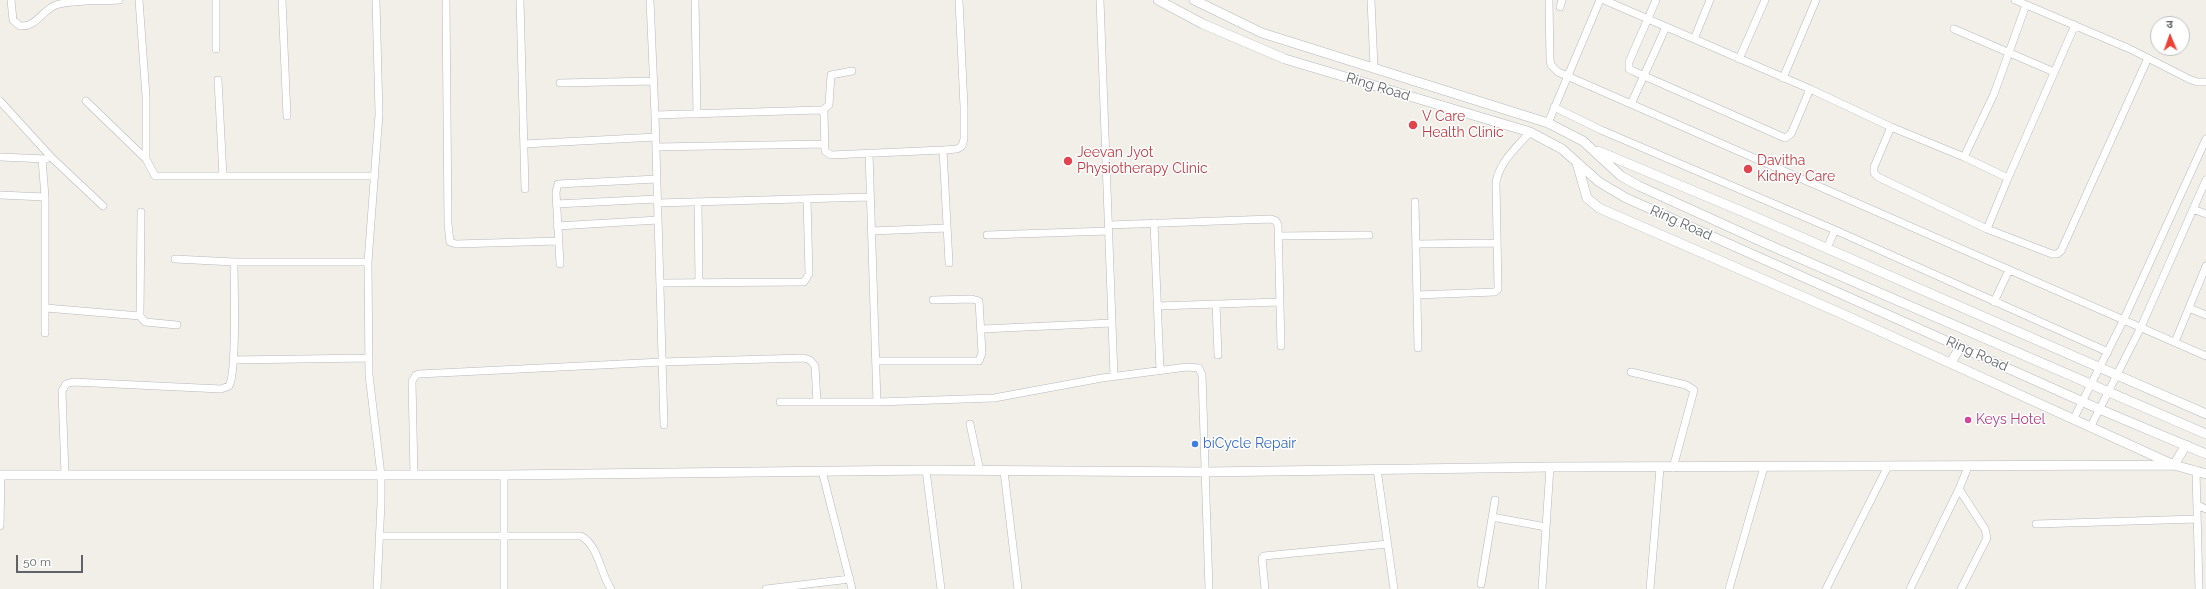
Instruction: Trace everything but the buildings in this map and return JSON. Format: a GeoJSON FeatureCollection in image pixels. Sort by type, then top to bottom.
{"type":"FeatureCollection","features":[{"type":"Feature","properties":{"kind":"street"},"geometry":{"type":"LineString","coordinates":[[11,0],[13,20],[20,26],[24,27],[32,25],[57,4],[119,0]]}},
{"type":"Feature","properties":{"kind":"street"},"geometry":{"type":"LineString","coordinates":[[139,0],[146,96],[146,159],[151,172],[155,176],[160,178],[222,176],[375,176]]}},
{"type":"Feature","properties":{"kind":"street"},"geometry":{"type":"LineString","coordinates":[[216,0],[216,49]]}},
{"type":"Feature","properties":{"kind":"street"},"geometry":{"type":"LineString","coordinates":[[282,0],[287,116]]}},
{"type":"Feature","properties":{"kind":"street"},"geometry":{"type":"LineString","coordinates":[[376,0],[379,114],[368,262],[371,397],[380,475],[381,536],[377,589]]}},
{"type":"Feature","properties":{"kind":"street"},"geometry":{"type":"LineString","coordinates":[[446,0],[448,224],[450,242],[456,244],[558,241]]}},
{"type":"Feature","properties":{"kind":"street"},"geometry":{"type":"LineString","coordinates":[[520,0],[525,188]]}},
{"type":"Feature","properties":{"kind":"street"},"geometry":{"type":"LineString","coordinates":[[650,0],[656,137],[664,424]]}},
{"type":"Feature","properties":{"kind":"street"},"geometry":{"type":"LineString","coordinates":[[695,0],[697,114]]}},
{"type":"Feature","properties":{"kind":"street"},"geometry":{"type":"LineString","coordinates":[[823,110],[825,151],[831,155],[943,150],[957,149],[962,146],[964,139],[959,0]]}},
{"type":"Feature","properties":{"kind":"street"},"geometry":{"type":"LineString","coordinates":[[1100,0],[1114,376]]}},
{"type":"Feature","properties":{"kind":"street","name":"Ring Road"},"geometry":{"type":"LineString","coordinates":[[1158,0],[1203,24],[1285,59],[1530,132],[1562,149],[1612,191],[1626,198],[2099,409],[2206,454]]}},
{"type":"Feature","properties":{"kind":"street","name":"Ring Road"},"geometry":{"type":"LineString","coordinates":[[1194,0],[1262,33],[1548,123],[1584,141],[1621,176],[1639,186],[1769,245],[2206,434]]}},
{"type":"Feature","properties":{"kind":"street"},"geometry":{"type":"LineString","coordinates":[[1371,0],[1374,67]]}},
{"type":"Feature","properties":{"kind":"street"},"geometry":{"type":"LineString","coordinates":[[1549,0],[1551,66],[1558,72],[2206,356]]}},
{"type":"Feature","properties":{"kind":"street"},"geometry":{"type":"LineString","coordinates":[[1548,123],[1600,0]]}},
{"type":"Feature","properties":{"kind":"street"},"geometry":{"type":"LineString","coordinates":[[1604,0],[1810,89],[1891,127],[1964,157],[2008,178]]}},
{"type":"Feature","properties":{"kind":"street"},"geometry":{"type":"LineString","coordinates":[[1656,0],[1628,65],[1629,69],[1785,138],[1792,134],[1810,89]]}},
{"type":"Feature","properties":{"kind":"street"},"geometry":{"type":"LineString","coordinates":[[1694,39],[1710,0]]}},
{"type":"Feature","properties":{"kind":"street"},"geometry":{"type":"LineString","coordinates":[[1739,59],[1765,0]]}},
{"type":"Feature","properties":{"kind":"street"},"geometry":{"type":"LineString","coordinates":[[1783,78],[1816,0]]}},
{"type":"Feature","properties":{"kind":"street"},"geometry":{"type":"LineString","coordinates":[[2015,0],[2075,25],[2197,82],[2206,82]]}},
{"type":"Feature","properties":{"kind":"street"},"geometry":{"type":"LineString","coordinates":[[1964,157],[1994,94],[2026,5]]}},
{"type":"Feature","properties":{"kind":"street"},"geometry":{"type":"LineString","coordinates":[[1987,229],[2075,25]]}},
{"type":"Feature","properties":{"kind":"street"},"geometry":{"type":"LineString","coordinates":[[1631,104],[1666,27]]}},
{"type":"Feature","properties":{"kind":"street"},"geometry":{"type":"LineString","coordinates":[[1954,29],[2054,72]]}},
{"type":"Feature","properties":{"kind":"street"},"geometry":{"type":"LineString","coordinates":[[1891,127],[1874,167],[1874,173],[1878,178],[1987,229],[2052,254],[2057,254],[2061,251],[2148,58]]}},
{"type":"Feature","properties":{"kind":"street"},"geometry":{"type":"LineString","coordinates":[[655,115],[823,110],[829,105],[831,75],[852,70]]}},
{"type":"Feature","properties":{"kind":"street"},"geometry":{"type":"LineString","coordinates":[[218,80],[222,176]]}},
{"type":"Feature","properties":{"kind":"street"},"geometry":{"type":"LineString","coordinates":[[560,83],[654,81]]}},
{"type":"Feature","properties":{"kind":"street"},"geometry":{"type":"LineString","coordinates":[[0,101],[52,158],[103,206]]}},
{"type":"Feature","properties":{"kind":"street"},"geometry":{"type":"LineString","coordinates":[[86,101],[146,159]]}},
{"type":"Feature","properties":{"kind":"street"},"geometry":{"type":"LineString","coordinates":[[1554,107],[1601,130],[1836,230],[2108,352]]}},
{"type":"Feature","properties":{"kind":"street"},"geometry":{"type":"LineString","coordinates":[[1417,295],[1495,292],[1499,285],[1495,194],[1498,171],[1530,132]]}},
{"type":"Feature","properties":{"kind":"street"},"geometry":{"type":"LineString","coordinates":[[524,144],[656,137]]}},
{"type":"Feature","properties":{"kind":"street"},"geometry":{"type":"LineString","coordinates":[[2074,418],[2124,319],[2206,139]]}},
{"type":"Feature","properties":{"kind":"street"},"geometry":{"type":"LineString","coordinates":[[656,147],[825,144]]}},
{"type":"Feature","properties":{"kind":"street"},"geometry":{"type":"LineString","coordinates":[[943,150],[949,263]]}},
{"type":"Feature","properties":{"kind":"street"},"geometry":{"type":"LineString","coordinates":[[1595,150],[1827,248],[2206,414]]}},
{"type":"Feature","properties":{"kind":"street"},"geometry":{"type":"LineString","coordinates":[[869,153],[877,402]]}},
{"type":"Feature","properties":{"kind":"street"},"geometry":{"type":"LineString","coordinates":[[0,157],[52,158]]}},
{"type":"Feature","properties":{"kind":"street"},"geometry":{"type":"LineString","coordinates":[[42,159],[45,197],[45,333]]}},
{"type":"Feature","properties":{"kind":"street"},"geometry":{"type":"LineString","coordinates":[[1577,162],[1587,198],[1599,208],[1951,363],[2174,465],[2206,474]]}},
{"type":"Feature","properties":{"kind":"street"},"geometry":{"type":"LineString","coordinates":[[560,264],[556,186],[561,183],[657,179]]}},
{"type":"Feature","properties":{"kind":"street"},"geometry":{"type":"LineString","coordinates":[[2091,426],[2141,327],[2206,180]]}},
{"type":"Feature","properties":{"kind":"street"},"geometry":{"type":"LineString","coordinates":[[0,195],[45,197]]}},
{"type":"Feature","properties":{"kind":"street"},"geometry":{"type":"LineString","coordinates":[[556,204],[870,198]]}},
{"type":"Feature","properties":{"kind":"street"},"geometry":{"type":"LineString","coordinates":[[660,283],[804,282],[809,274],[807,199]]}},
{"type":"Feature","properties":{"kind":"street"},"geometry":{"type":"LineString","coordinates":[[698,202],[699,283]]}},
{"type":"Feature","properties":{"kind":"street"},"geometry":{"type":"LineString","coordinates":[[1415,202],[1418,348]]}},
{"type":"Feature","properties":{"kind":"street"},"geometry":{"type":"LineString","coordinates":[[2193,209],[2206,214]]}},
{"type":"Feature","properties":{"kind":"street"},"geometry":{"type":"LineString","coordinates":[[141,212],[140,316],[145,322],[177,325]]}},
{"type":"Feature","properties":{"kind":"street"},"geometry":{"type":"LineString","coordinates":[[987,234],[1109,228],[1154,223],[1271,219],[1276,221],[1278,225],[1281,346]]}},
{"type":"Feature","properties":{"kind":"street"},"geometry":{"type":"LineString","coordinates":[[558,226],[658,220]]}},
{"type":"Feature","properties":{"kind":"street"},"geometry":{"type":"LineString","coordinates":[[1154,223],[1160,370]]}},
{"type":"Feature","properties":{"kind":"street"},"geometry":{"type":"LineString","coordinates":[[871,231],[947,228]]}},
{"type":"Feature","properties":{"kind":"street"},"geometry":{"type":"LineString","coordinates":[[1827,248],[1836,230]]}},
{"type":"Feature","properties":{"kind":"street"},"geometry":{"type":"LineString","coordinates":[[1278,236],[1369,235]]}},
{"type":"Feature","properties":{"kind":"street"},"geometry":{"type":"LineString","coordinates":[[1416,244],[1496,243]]}},
{"type":"Feature","properties":{"kind":"street"},"geometry":{"type":"LineString","coordinates":[[175,259],[234,262],[368,262]]}},
{"type":"Feature","properties":{"kind":"street"},"geometry":{"type":"LineString","coordinates":[[65,475],[62,391],[66,384],[73,382],[221,389],[230,386],[232,382],[233,360],[234,262]]}},
{"type":"Feature","properties":{"kind":"street"},"geometry":{"type":"LineString","coordinates":[[2175,342],[2206,266]]}},
{"type":"Feature","properties":{"kind":"street"},"geometry":{"type":"LineString","coordinates":[[1994,302],[2009,270]]}},
{"type":"Feature","properties":{"kind":"street"},"geometry":{"type":"LineString","coordinates":[[876,361],[980,361],[982,353],[982,329],[979,301],[972,299],[933,300]]}},
{"type":"Feature","properties":{"kind":"street"},"geometry":{"type":"LineString","coordinates":[[1158,306],[1279,302]]}},
{"type":"Feature","properties":{"kind":"street"},"geometry":{"type":"LineString","coordinates":[[1216,304],[1218,355]]}},
{"type":"Feature","properties":{"kind":"street"},"geometry":{"type":"LineString","coordinates":[[46,308],[140,316]]}},
{"type":"Feature","properties":{"kind":"street"},"geometry":{"type":"LineString","coordinates":[[2189,308],[2206,315]]}},
{"type":"Feature","properties":{"kind":"street"},"geometry":{"type":"LineString","coordinates":[[982,329],[1112,323]]}},
{"type":"Feature","properties":{"kind":"street"},"geometry":{"type":"LineString","coordinates":[[1951,363],[1960,347]]}},
{"type":"Feature","properties":{"kind":"street"},"geometry":{"type":"LineString","coordinates":[[233,360],[369,358]]}},
{"type":"Feature","properties":{"kind":"street"},"geometry":{"type":"LineString","coordinates":[[414,475],[412,381],[413,378],[419,374],[662,362],[804,358],[810,360],[815,366],[817,402]]}},
{"type":"Feature","properties":{"kind":"street"},"geometry":{"type":"LineString","coordinates":[[780,402],[877,402],[994,398],[1114,376],[1160,370],[1194,367],[1199,368],[1202,375],[1206,472],[1208,589]]}},
{"type":"Feature","properties":{"kind":"street"},"geometry":{"type":"LineString","coordinates":[[1631,372],[1686,385],[1694,390],[1673,468]]}},
{"type":"Feature","properties":{"kind":"street"},"geometry":{"type":"LineString","coordinates":[[970,424],[980,471]]}},
{"type":"Feature","properties":{"kind":"street"},"geometry":{"type":"LineString","coordinates":[[2174,465],[2186,445]]}},
{"type":"Feature","properties":{"kind":"street"},"geometry":{"type":"LineString","coordinates":[[0,526],[1,475],[504,475],[926,470],[1206,472],[1550,467],[1887,468],[2174,465]]}},
{"type":"Feature","properties":{"kind":"street"},"geometry":{"type":"LineString","coordinates":[[1542,589],[1550,467]]}},
{"type":"Feature","properties":{"kind":"street"},"geometry":{"type":"LineString","coordinates":[[1729,589],[1764,467]]}},
{"type":"Feature","properties":{"kind":"street"},"geometry":{"type":"LineString","coordinates":[[1910,589],[1968,467]]}},
{"type":"Feature","properties":{"kind":"street"},"geometry":{"type":"LineString","coordinates":[[1650,589],[1660,468]]}},
{"type":"Feature","properties":{"kind":"street"},"geometry":{"type":"LineString","coordinates":[[1826,589],[1887,468]]}},
{"type":"Feature","properties":{"kind":"street"},"geometry":{"type":"LineString","coordinates":[[1377,469],[1394,589]]}},
{"type":"Feature","properties":{"kind":"street"},"geometry":{"type":"LineString","coordinates":[[926,470],[941,589]]}},
{"type":"Feature","properties":{"kind":"street"},"geometry":{"type":"LineString","coordinates":[[2196,470],[2199,589]]}},
{"type":"Feature","properties":{"kind":"street"},"geometry":{"type":"LineString","coordinates":[[822,471],[852,589]]}},
{"type":"Feature","properties":{"kind":"street"},"geometry":{"type":"LineString","coordinates":[[1004,471],[1018,589]]}},
{"type":"Feature","properties":{"kind":"street"},"geometry":{"type":"LineString","coordinates":[[504,475],[504,589]]}},
{"type":"Feature","properties":{"kind":"street"},"geometry":{"type":"LineString","coordinates":[[1959,488],[1985,529],[1987,538],[1964,588]]}},
{"type":"Feature","properties":{"kind":"street"},"geometry":{"type":"LineString","coordinates":[[1481,584],[1495,500]]}},
{"type":"Feature","properties":{"kind":"street"},"geometry":{"type":"LineString","coordinates":[[2197,505],[2206,509]]}},
{"type":"Feature","properties":{"kind":"street"},"geometry":{"type":"LineString","coordinates":[[1492,517],[1546,527]]}},
{"type":"Feature","properties":{"kind":"street"},"geometry":{"type":"LineString","coordinates":[[2036,524],[2197,518]]}},
{"type":"Feature","properties":{"kind":"street"},"geometry":{"type":"LineString","coordinates":[[381,536],[581,536],[588,540],[593,548],[611,589]]}},
{"type":"Feature","properties":{"kind":"street"},"geometry":{"type":"LineString","coordinates":[[1265,589],[1262,558],[1264,556],[1388,544]]}},
{"type":"Feature","properties":{"kind":"street"},"geometry":{"type":"LineString","coordinates":[[766,589],[850,579]]}},
{"type":"Feature","properties":{"kind":"street"},"geometry":{"type":"LineString","coordinates":[[1390,589],[1393,580]]}},
{"type":"Feature","properties":{"kind":"place","name":"V Care Health Clinic"},"geometry":{"type":"Point","coordinates":[1413,125]}},
{"type":"Feature","properties":{"kind":"place","name":"Jeevan Jyot Physiotherapy Clinic"},"geometry":{"type":"Point","coordinates":[1068,161]}},
{"type":"Feature","properties":{"kind":"place","name":"Davitha Kidney Care"},"geometry":{"type":"Point","coordinates":[1748,169]}},
{"type":"Feature","properties":{"kind":"place","name":"Keys Hotel"},"geometry":{"type":"Point","coordinates":[1968,420]}},
{"type":"Feature","properties":{"kind":"place","name":"biCycle Repair"},"geometry":{"type":"Point","coordinates":[1195,444]}}]}
